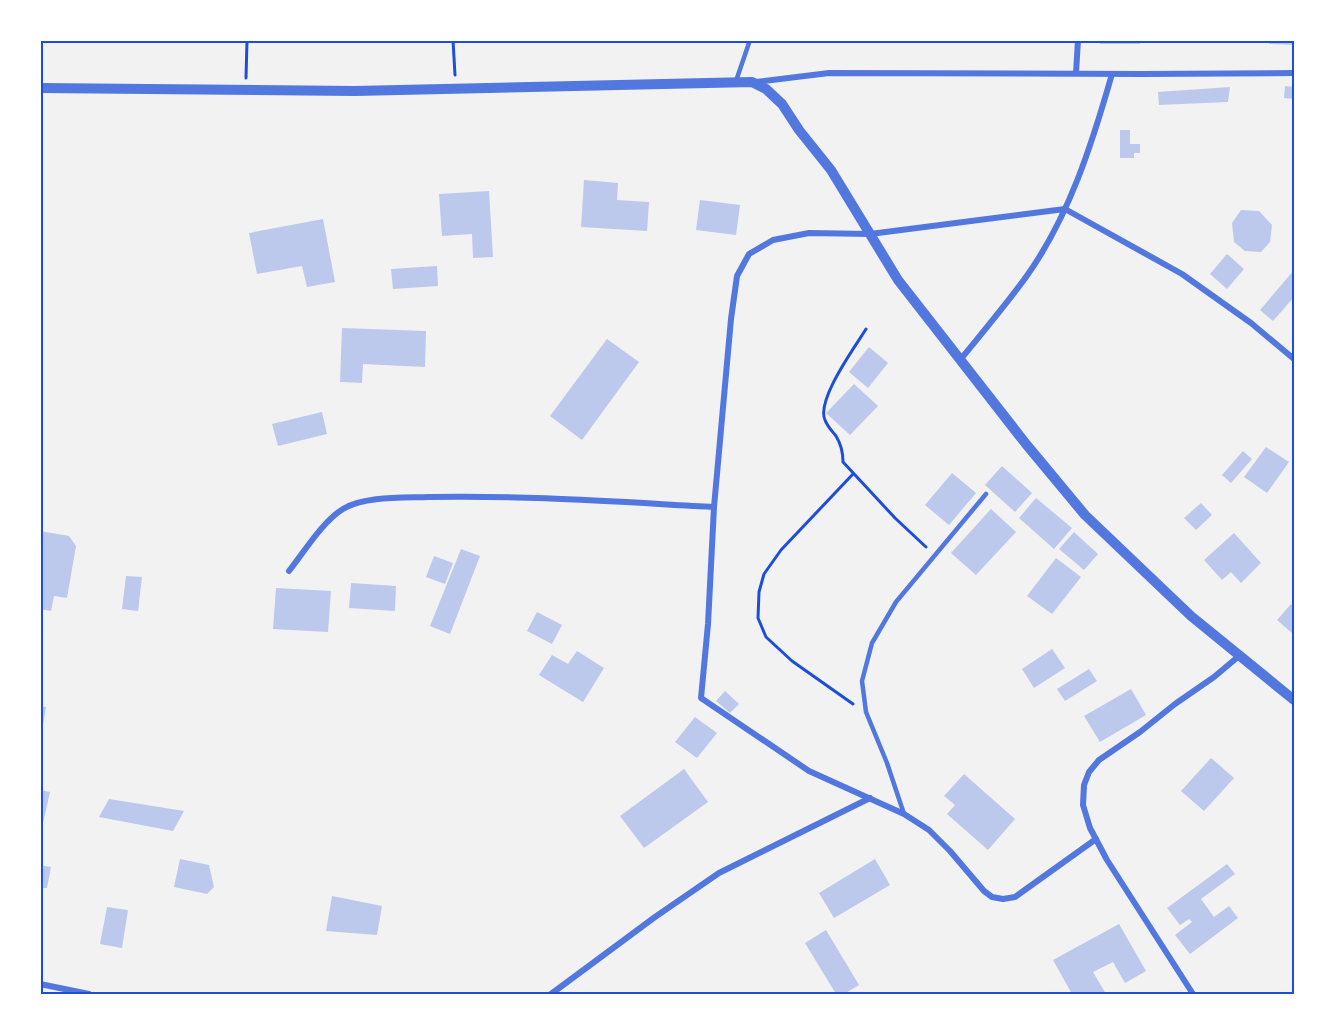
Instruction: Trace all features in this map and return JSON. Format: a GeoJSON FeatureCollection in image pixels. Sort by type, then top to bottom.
{"type":"FeatureCollection","features":[{"type":"Feature","properties":{"kind":"street"},"geometry":{"type":"LineString","coordinates":[[1076,73],[1078,40]]}},
{"type":"Feature","properties":{"kind":"street"},"geometry":{"type":"LineString","coordinates":[[40,88],[246,88],[288,91],[456,89],[735,84],[829,73],[1294,73]]}},
{"type":"Feature","properties":{"kind":"street"},"geometry":{"type":"LineString","coordinates":[[960,360],[1027,276],[1065,209],[1089,153],[1112,74]]}},
{"type":"Feature","properties":{"kind":"street"},"geometry":{"type":"LineString","coordinates":[[752,82],[766,89],[782,104],[831,170],[898,280],[1085,515],[1191,616],[1294,700]]}},
{"type":"Feature","properties":{"kind":"street"},"geometry":{"type":"LineString","coordinates":[[1096,839],[1015,897],[992,897],[929,830],[904,814],[809,771],[701,698],[708,624],[714,507],[738,276],[749,254],[773,240],[809,233],[870,234],[1065,209],[1182,274],[1251,323],[1294,359]]}},
{"type":"Feature","properties":{"kind":"street"},"geometry":{"type":"LineString","coordinates":[[290,571],[329,521],[344,508],[364,502],[385,499],[473,496],[714,507]]}},
{"type":"Feature","properties":{"kind":"street"},"geometry":{"type":"LineString","coordinates":[[1193,994],[1107,860],[1090,828],[1083,805],[1084,785],[1089,772],[1099,760],[1140,732],[1239,656]]}},
{"type":"Feature","properties":{"kind":"street"},"geometry":{"type":"LineString","coordinates":[[551,994],[655,916],[720,873],[870,798]]}},
{"type":"Feature","properties":{"kind":"street"},"geometry":{"type":"LineString","coordinates":[[40,984],[89,994]]}},
{"type":"Feature","properties":{"kind":"lane"},"geometry":{"type":"LineString","coordinates":[[735,84],[750,40]]}},
{"type":"Feature","properties":{"kind":"lane"},"geometry":{"type":"LineString","coordinates":[[904,814],[887,763],[866,712],[862,681],[872,643],[896,602],[986,494]]}},
{"type":"Feature","properties":{"kind":"path"},"geometry":{"type":"LineString","coordinates":[[246,88],[247,40]]}},
{"type":"Feature","properties":{"kind":"path"},"geometry":{"type":"LineString","coordinates":[[453,40],[456,89]]}},
{"type":"Feature","properties":{"kind":"path"},"geometry":{"type":"LineString","coordinates":[[867,329],[838,375],[823,409],[824,420],[840,444],[843,462],[895,518],[934,555]]}},
{"type":"Feature","properties":{"kind":"path"},"geometry":{"type":"LineString","coordinates":[[853,474],[781,549],[764,574],[759,592],[758,618],[766,637],[792,660],[866,712]]}},
{"type":"Feature","properties":{"kind":"building"},"geometry":{"type":"Polygon","coordinates":[[[1100,40],[1141,40],[1140,44],[1100,44],[1100,40]]]}},
{"type":"Feature","properties":{"kind":"building"},"geometry":{"type":"Polygon","coordinates":[[[1269,40],[1294,40],[1294,45],[1269,44],[1269,40]]]}},
{"type":"Feature","properties":{"kind":"building"},"geometry":{"type":"Polygon","coordinates":[[[1285,86],[1294,87],[1294,99],[1284,98],[1285,86]]]}},
{"type":"Feature","properties":{"kind":"building"},"geometry":{"type":"Polygon","coordinates":[[[1230,87],[1228,102],[1159,105],[1158,92],[1230,87]]]}},
{"type":"Feature","properties":{"kind":"building"},"geometry":{"type":"Polygon","coordinates":[[[1120,130],[1130,130],[1130,144],[1140,144],[1140,153],[1134,153],[1134,158],[1120,158],[1120,130]]]}},
{"type":"Feature","properties":{"kind":"building"},"geometry":{"type":"Polygon","coordinates":[[[584,180],[618,183],[617,200],[649,202],[647,231],[581,227],[584,180]]]}},
{"type":"Feature","properties":{"kind":"building"},"geometry":{"type":"Polygon","coordinates":[[[489,191],[493,257],[473,258],[472,234],[442,236],[439,194],[489,191]]]}},
{"type":"Feature","properties":{"kind":"building"},"geometry":{"type":"Polygon","coordinates":[[[700,200],[740,205],[736,235],[696,230],[700,200]]]}},
{"type":"Feature","properties":{"kind":"building"},"geometry":{"type":"Polygon","coordinates":[[[1241,210],[1259,211],[1272,225],[1270,242],[1261,252],[1245,251],[1234,242],[1232,223],[1241,210]]]}},
{"type":"Feature","properties":{"kind":"building"},"geometry":{"type":"Polygon","coordinates":[[[323,219],[335,282],[307,287],[302,266],[257,274],[249,233],[323,219]]]}},
{"type":"Feature","properties":{"kind":"building"},"geometry":{"type":"Polygon","coordinates":[[[1227,254],[1244,269],[1227,289],[1210,274],[1227,254]]]}},
{"type":"Feature","properties":{"kind":"building"},"geometry":{"type":"Polygon","coordinates":[[[437,266],[438,286],[393,289],[391,269],[437,266]]]}},
{"type":"Feature","properties":{"kind":"building"},"geometry":{"type":"Polygon","coordinates":[[[1294,270],[1294,297],[1273,321],[1260,310],[1294,270]]]}},
{"type":"Feature","properties":{"kind":"building"},"geometry":{"type":"Polygon","coordinates":[[[342,328],[426,331],[425,367],[363,364],[362,383],[340,382],[342,328]]]}},
{"type":"Feature","properties":{"kind":"building"},"geometry":{"type":"Polygon","coordinates":[[[607,339],[639,362],[582,440],[550,416],[607,339]]]}},
{"type":"Feature","properties":{"kind":"building"},"geometry":{"type":"Polygon","coordinates":[[[869,347],[888,363],[868,388],[849,372],[869,347]]]}},
{"type":"Feature","properties":{"kind":"building"},"geometry":{"type":"Polygon","coordinates":[[[854,384],[878,406],[850,435],[826,413],[854,384]]]}},
{"type":"Feature","properties":{"kind":"building"},"geometry":{"type":"Polygon","coordinates":[[[322,412],[327,434],[278,446],[272,424],[322,412]]]}},
{"type":"Feature","properties":{"kind":"building"},"geometry":{"type":"Polygon","coordinates":[[[1266,447],[1289,462],[1267,493],[1244,477],[1266,447]]]}},
{"type":"Feature","properties":{"kind":"building"},"geometry":{"type":"Polygon","coordinates":[[[1243,451],[1252,459],[1231,483],[1222,475],[1243,451]]]}},
{"type":"Feature","properties":{"kind":"building"},"geometry":{"type":"Polygon","coordinates":[[[1002,466],[1032,493],[1015,512],[985,485],[1002,466]]]}},
{"type":"Feature","properties":{"kind":"building"},"geometry":{"type":"Polygon","coordinates":[[[952,473],[976,493],[949,525],[925,505],[952,473]]]}},
{"type":"Feature","properties":{"kind":"building"},"geometry":{"type":"Polygon","coordinates":[[[1036,498],[1072,528],[1054,549],[1019,518],[1036,498]]]}},
{"type":"Feature","properties":{"kind":"building"},"geometry":{"type":"Polygon","coordinates":[[[1201,503],[1212,515],[1196,530],[1184,518],[1201,503]]]}},
{"type":"Feature","properties":{"kind":"building"},"geometry":{"type":"Polygon","coordinates":[[[991,509],[1016,532],[976,575],[951,553],[991,509]]]}},
{"type":"Feature","properties":{"kind":"building"},"geometry":{"type":"Polygon","coordinates":[[[40,531],[69,536],[76,546],[67,598],[54,596],[51,611],[40,609],[40,531]]]}},
{"type":"Feature","properties":{"kind":"building"},"geometry":{"type":"Polygon","coordinates":[[[1074,532],[1098,554],[1084,570],[1059,549],[1074,532]]]}},
{"type":"Feature","properties":{"kind":"building"},"geometry":{"type":"Polygon","coordinates":[[[1234,533],[1261,563],[1241,583],[1231,572],[1222,580],[1204,560],[1234,533]]]}},
{"type":"Feature","properties":{"kind":"building"},"geometry":{"type":"Polygon","coordinates":[[[461,549],[480,556],[450,634],[430,626],[461,549]]]}},
{"type":"Feature","properties":{"kind":"building"},"geometry":{"type":"Polygon","coordinates":[[[434,556],[453,563],[445,584],[426,577],[434,556]]]}},
{"type":"Feature","properties":{"kind":"building"},"geometry":{"type":"Polygon","coordinates":[[[1056,558],[1081,577],[1052,614],[1027,596],[1056,558]]]}},
{"type":"Feature","properties":{"kind":"building"},"geometry":{"type":"Polygon","coordinates":[[[126,576],[142,577],[138,611],[122,609],[126,576]]]}},
{"type":"Feature","properties":{"kind":"building"},"geometry":{"type":"Polygon","coordinates":[[[351,583],[396,586],[395,611],[349,608],[351,583]]]}},
{"type":"Feature","properties":{"kind":"building"},"geometry":{"type":"Polygon","coordinates":[[[276,588],[331,591],[328,632],[273,629],[276,588]]]}},
{"type":"Feature","properties":{"kind":"building"},"geometry":{"type":"Polygon","coordinates":[[[1291,604],[1294,607],[1292,633],[1277,620],[1291,604]]]}},
{"type":"Feature","properties":{"kind":"building"},"geometry":{"type":"Polygon","coordinates":[[[537,612],[562,625],[552,644],[527,631],[537,612]]]}},
{"type":"Feature","properties":{"kind":"building"},"geometry":{"type":"Polygon","coordinates":[[[1052,649],[1065,668],[1034,688],[1022,669],[1052,649]]]}},
{"type":"Feature","properties":{"kind":"building"},"geometry":{"type":"Polygon","coordinates":[[[577,651],[604,668],[583,702],[539,675],[552,655],[568,664],[577,651]]]}},
{"type":"Feature","properties":{"kind":"building"},"geometry":{"type":"Polygon","coordinates":[[[1089,669],[1097,681],[1065,701],[1057,689],[1089,669]]]}},
{"type":"Feature","properties":{"kind":"building"},"geometry":{"type":"Polygon","coordinates":[[[1131,689],[1146,715],[1100,742],[1084,716],[1131,689]]]}},
{"type":"Feature","properties":{"kind":"building"},"geometry":{"type":"Polygon","coordinates":[[[725,691],[739,704],[730,713],[716,701],[725,691]]]}},
{"type":"Feature","properties":{"kind":"building"},"geometry":{"type":"Polygon","coordinates":[[[40,706],[46,707],[42,731],[40,731],[40,706]]]}},
{"type":"Feature","properties":{"kind":"building"},"geometry":{"type":"Polygon","coordinates":[[[695,717],[717,733],[697,758],[675,742],[695,717]]]}},
{"type":"Feature","properties":{"kind":"building"},"geometry":{"type":"Polygon","coordinates":[[[1211,758],[1234,778],[1204,811],[1181,791],[1211,758]]]}},
{"type":"Feature","properties":{"kind":"building"},"geometry":{"type":"Polygon","coordinates":[[[684,769],[708,802],[644,848],[620,816],[684,769]]]}},
{"type":"Feature","properties":{"kind":"building"},"geometry":{"type":"Polygon","coordinates":[[[964,774],[1015,819],[988,850],[947,814],[955,805],[944,796],[964,774]]]}},
{"type":"Feature","properties":{"kind":"building"},"geometry":{"type":"Polygon","coordinates":[[[40,790],[50,792],[41,832],[40,832],[40,790]]]}},
{"type":"Feature","properties":{"kind":"building"},"geometry":{"type":"Polygon","coordinates":[[[109,799],[184,811],[173,831],[99,817],[109,799]]]}},
{"type":"Feature","properties":{"kind":"building"},"geometry":{"type":"Polygon","coordinates":[[[180,859],[209,865],[214,887],[207,894],[174,887],[180,859]]]}},
{"type":"Feature","properties":{"kind":"building"},"geometry":{"type":"Polygon","coordinates":[[[875,859],[890,885],[834,918],[819,893],[875,859]]]}},
{"type":"Feature","properties":{"kind":"building"},"geometry":{"type":"Polygon","coordinates":[[[1227,864],[1235,874],[1201,899],[1214,917],[1229,906],[1238,918],[1190,954],[1175,935],[1192,922],[1189,919],[1180,925],[1167,908],[1227,864]]]}},
{"type":"Feature","properties":{"kind":"building"},"geometry":{"type":"Polygon","coordinates":[[[40,865],[51,867],[47,888],[40,888],[40,865]]]}},
{"type":"Feature","properties":{"kind":"building"},"geometry":{"type":"Polygon","coordinates":[[[332,896],[382,906],[377,935],[326,931],[332,896]]]}},
{"type":"Feature","properties":{"kind":"building"},"geometry":{"type":"Polygon","coordinates":[[[107,907],[128,910],[122,948],[100,944],[107,907]]]}},
{"type":"Feature","properties":{"kind":"building"},"geometry":{"type":"Polygon","coordinates":[[[1119,924],[1146,971],[1125,983],[1113,962],[1093,972],[1106,994],[1072,994],[1053,960],[1119,924]]]}},
{"type":"Feature","properties":{"kind":"building"},"geometry":{"type":"Polygon","coordinates":[[[826,930],[859,985],[844,994],[836,994],[805,943],[826,930]]]}}]}
